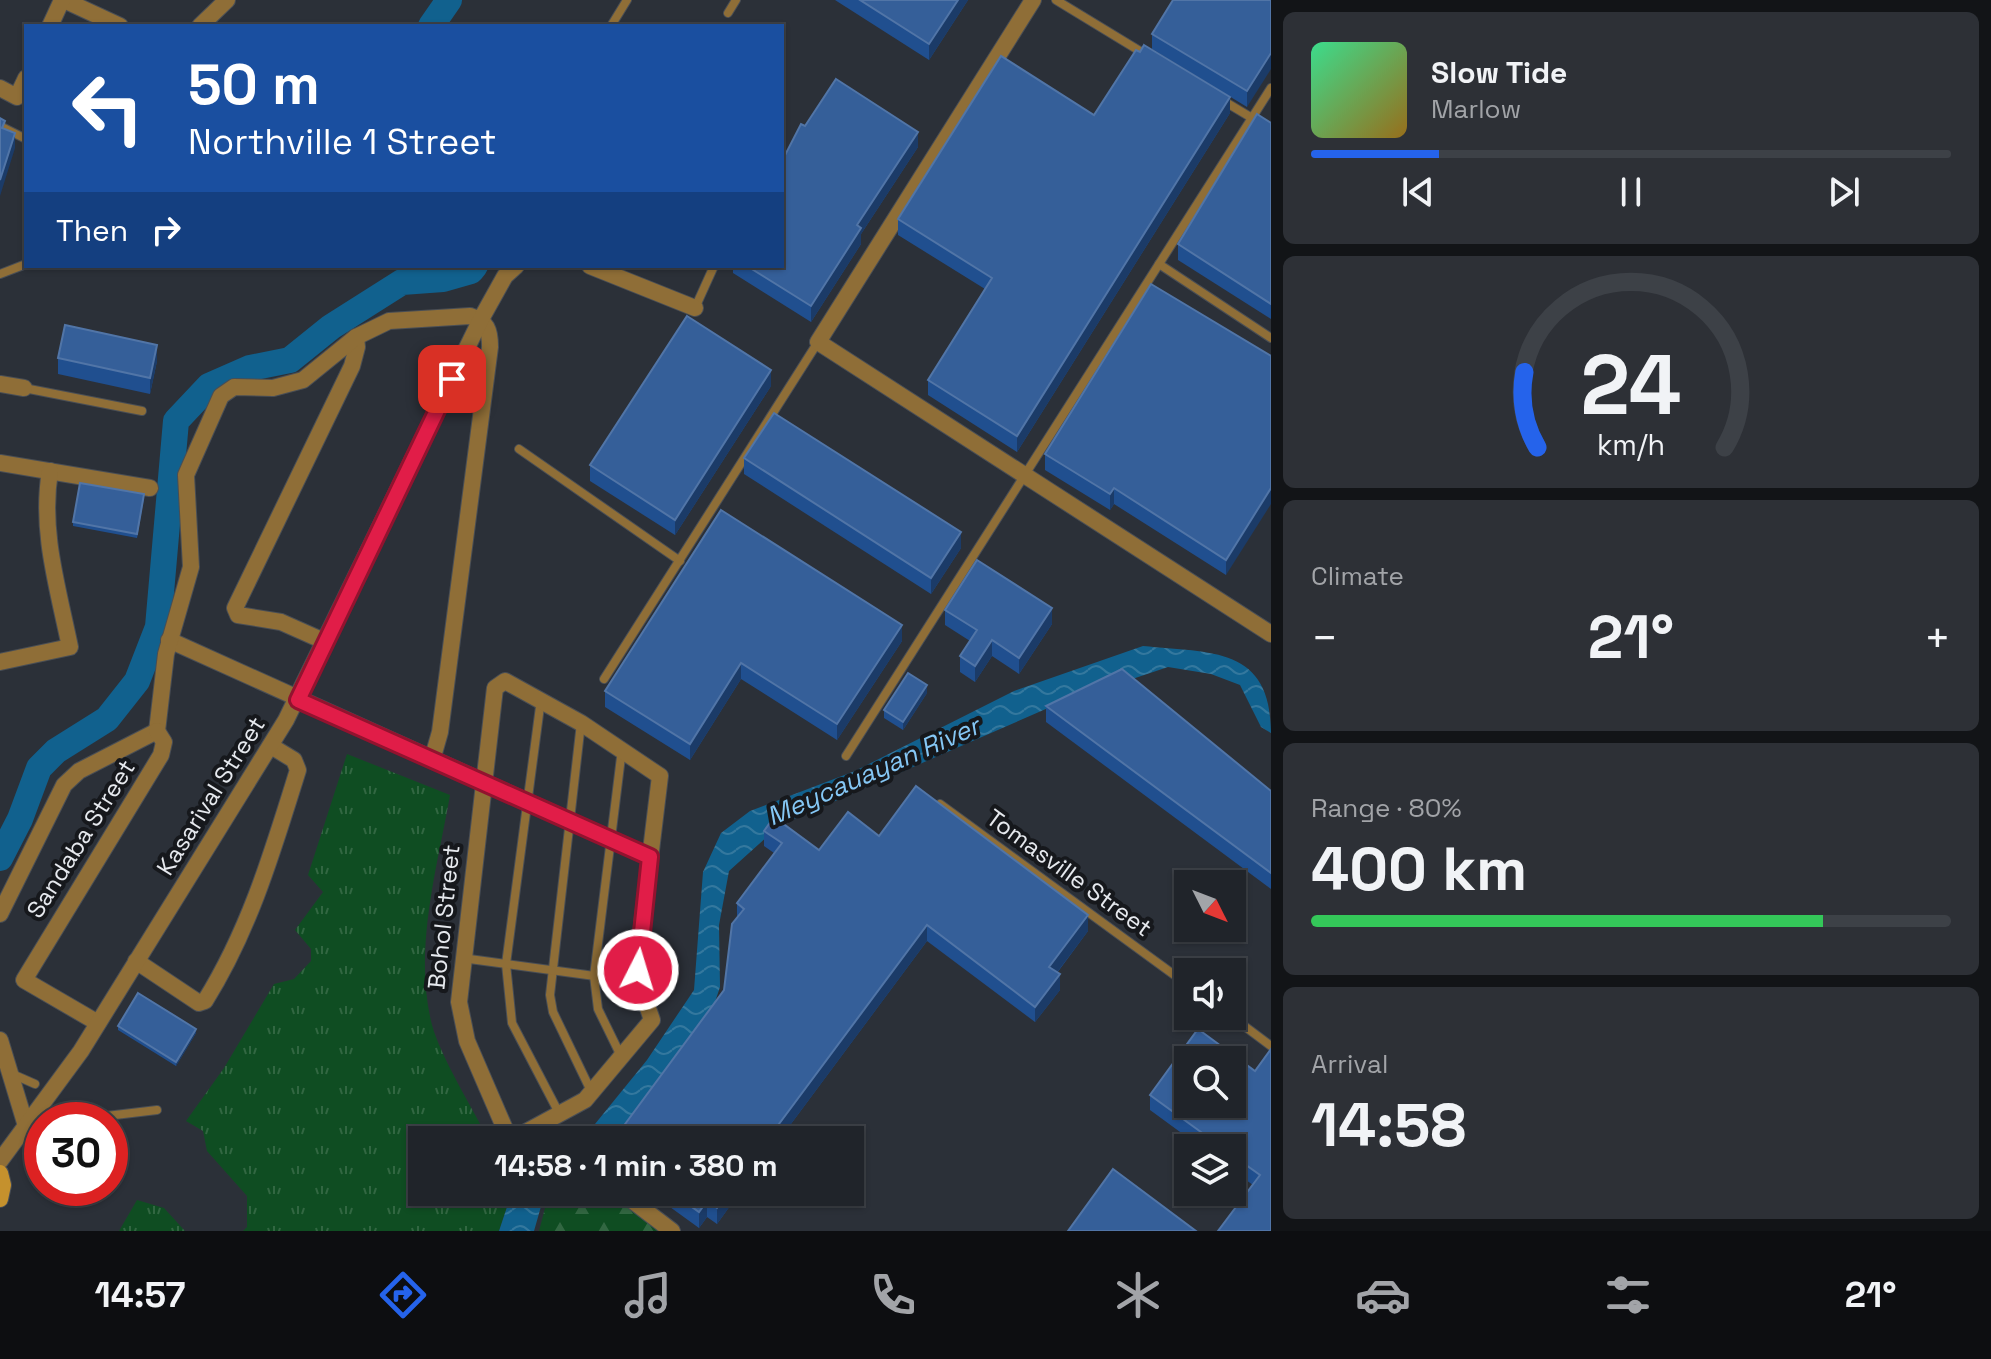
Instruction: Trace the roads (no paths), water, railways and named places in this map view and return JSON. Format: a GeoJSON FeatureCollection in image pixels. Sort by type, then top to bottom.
{"type":"FeatureCollection","features":[{"type":"Feature","properties":{"kind":"main road"},"geometry":{"type":"LineString","coordinates":[[0,1173],[0,1199]]}},
{"type":"Feature","properties":{"kind":"street"},"geometry":{"type":"LineString","coordinates":[[51,24],[63,0],[116,24]]}},
{"type":"Feature","properties":{"kind":"street"},"geometry":{"type":"LineString","coordinates":[[202,24],[227,0]]}},
{"type":"Feature","properties":{"kind":"street"},"geometry":{"type":"LineString","coordinates":[[1033,0],[818,342],[1271,634]]}},
{"type":"Feature","properties":{"kind":"street"},"geometry":{"type":"LineString","coordinates":[[0,88],[22,100]]}},
{"type":"Feature","properties":{"kind":"street","name":"Kasarival Street"},"geometry":{"type":"LineString","coordinates":[[48,1102],[298,700],[481,319],[505,276],[514,268]]}},
{"type":"Feature","properties":{"kind":"street"},"geometry":{"type":"LineString","coordinates":[[595,268],[695,308]]}},
{"type":"Feature","properties":{"kind":"street"},"geometry":{"type":"LineString","coordinates":[[0,914],[57,797],[71,777],[157,731],[159,686],[191,567],[185,486],[188,465],[221,396],[234,387],[273,388],[303,380],[370,328],[405,318],[456,315],[481,319],[490,336],[440,732],[432,760]]}},
{"type":"Feature","properties":{"kind":"street"},"geometry":{"type":"LineString","coordinates":[[326,642],[281,622],[238,615],[235,608],[352,366],[356,337]]}},
{"type":"Feature","properties":{"kind":"street"},"geometry":{"type":"LineString","coordinates":[[0,384],[24,388]]}},
{"type":"Feature","properties":{"kind":"street"},"geometry":{"type":"LineString","coordinates":[[0,463],[150,488]]}},
{"type":"Feature","properties":{"kind":"street"},"geometry":{"type":"LineString","coordinates":[[0,662],[70,647],[48,538],[46,505],[50,471]]}},
{"type":"Feature","properties":{"kind":"street"},"geometry":{"type":"LineString","coordinates":[[169,640],[650,857]]}},
{"type":"Feature","properties":{"kind":"street","name":"Bohol Street"},"geometry":{"type":"LineString","coordinates":[[504,1126],[460,1019],[462,958],[495,688],[505,681],[541,698]]}},
{"type":"Feature","properties":{"kind":"street"},"geometry":{"type":"LineString","coordinates":[[540,1126],[561,1116],[592,1092],[652,1020],[639,982],[638,958],[660,776],[622,748],[541,698]]}},
{"type":"Feature","properties":{"kind":"street","name":"Sandaba Street"},"geometry":{"type":"LineString","coordinates":[[98,1023],[24,980],[161,755],[164,742],[157,731]]}},
{"type":"Feature","properties":{"kind":"street"},"geometry":{"type":"LineString","coordinates":[[136,961],[194,1002],[205,1001],[230,960],[248,921],[298,770],[294,760],[271,746]]}},
{"type":"Feature","properties":{"kind":"street"},"geometry":{"type":"LineString","coordinates":[[0,1040],[24,1103]]}},
{"type":"Feature","properties":{"kind":"street","name":"Kasarival Street"},"geometry":{"type":"LineString","coordinates":[[0,1161],[24,1136]]}},
{"type":"Feature","properties":{"kind":"street"},"geometry":{"type":"LineString","coordinates":[[639,1206],[672,1231]]}},
{"type":"Feature","properties":{"kind":"lane"},"geometry":{"type":"LineString","coordinates":[[612,24],[627,0]]}},
{"type":"Feature","properties":{"kind":"lane"},"geometry":{"type":"LineString","coordinates":[[728,13],[736,0]]}},
{"type":"Feature","properties":{"kind":"lane"},"geometry":{"type":"LineString","coordinates":[[1056,0],[1160,63]]}},
{"type":"Feature","properties":{"kind":"lane"},"geometry":{"type":"LineString","coordinates":[[846,756],[1271,88]]}},
{"type":"Feature","properties":{"kind":"lane"},"geometry":{"type":"LineString","coordinates":[[1213,94],[1252,118]]}},
{"type":"Feature","properties":{"kind":"lane"},"geometry":{"type":"LineString","coordinates":[[0,126],[24,138]]}},
{"type":"Feature","properties":{"kind":"lane"},"geometry":{"type":"LineString","coordinates":[[1159,264],[1271,338]]}},
{"type":"Feature","properties":{"kind":"lane"},"geometry":{"type":"LineString","coordinates":[[0,274],[24,265]]}},
{"type":"Feature","properties":{"kind":"lane"},"geometry":{"type":"LineString","coordinates":[[695,308],[713,268]]}},
{"type":"Feature","properties":{"kind":"lane"},"geometry":{"type":"LineString","coordinates":[[604,679],[818,342]]}},
{"type":"Feature","properties":{"kind":"lane"},"geometry":{"type":"LineString","coordinates":[[24,388],[142,411]]}},
{"type":"Feature","properties":{"kind":"lane"},"geometry":{"type":"LineString","coordinates":[[519,449],[680,561]]}},
{"type":"Feature","properties":{"kind":"lane"},"geometry":{"type":"LineString","coordinates":[[541,698],[506,964],[512,1023],[561,1116]]}},
{"type":"Feature","properties":{"kind":"lane"},"geometry":{"type":"LineString","coordinates":[[581,723],[551,970],[553,1012],[592,1092]]}},
{"type":"Feature","properties":{"kind":"lane"},"geometry":{"type":"LineString","coordinates":[[621,1056],[598,1009],[594,976],[622,748]]}},
{"type":"Feature","properties":{"kind":"lane","name":"Tomasville Street"},"geometry":{"type":"LineString","coordinates":[[926,794],[1174,975]]}},
{"type":"Feature","properties":{"kind":"lane"},"geometry":{"type":"LineString","coordinates":[[462,958],[639,982]]}},
{"type":"Feature","properties":{"kind":"lane"},"geometry":{"type":"LineString","coordinates":[[1246,1027],[1271,1046]]}},
{"type":"Feature","properties":{"kind":"lane"},"geometry":{"type":"LineString","coordinates":[[10,1073],[35,1084]]}},
{"type":"Feature","properties":{"kind":"lane"},"geometry":{"type":"LineString","coordinates":[[128,1113],[157,1110]]}},
{"type":"Feature","properties":{"kind":"water","name":"Meycauayan River"},"geometry":{"type":"Polygon","coordinates":[[[1143,646],[1192,650],[1232,660],[1248,669],[1261,684],[1268,705],[1271,733],[1261,727],[1240,685],[1211,674],[1168,667],[1055,705],[780,825],[729,871],[719,925],[720,987],[709,1020],[637,1126],[593,1126],[647,1060],[694,990],[703,872],[721,833],[750,811],[855,771],[1014,691],[1143,646]]]}},
{"type":"Feature","properties":{"kind":"water"},"geometry":{"type":"Polygon","coordinates":[[[507,1206],[541,1206],[534,1231],[499,1231],[507,1206]]]}},
{"type":"Feature","properties":{"kind":"waterway"},"geometry":{"type":"LineString","coordinates":[[432,24],[449,0]]}},
{"type":"Feature","properties":{"kind":"waterway"},"geometry":{"type":"LineString","coordinates":[[0,858],[20,819],[39,768],[56,751],[107,719],[137,681],[158,627],[176,421],[209,386],[250,368],[290,360],[331,327],[402,282],[443,279],[473,268]]}}]}
